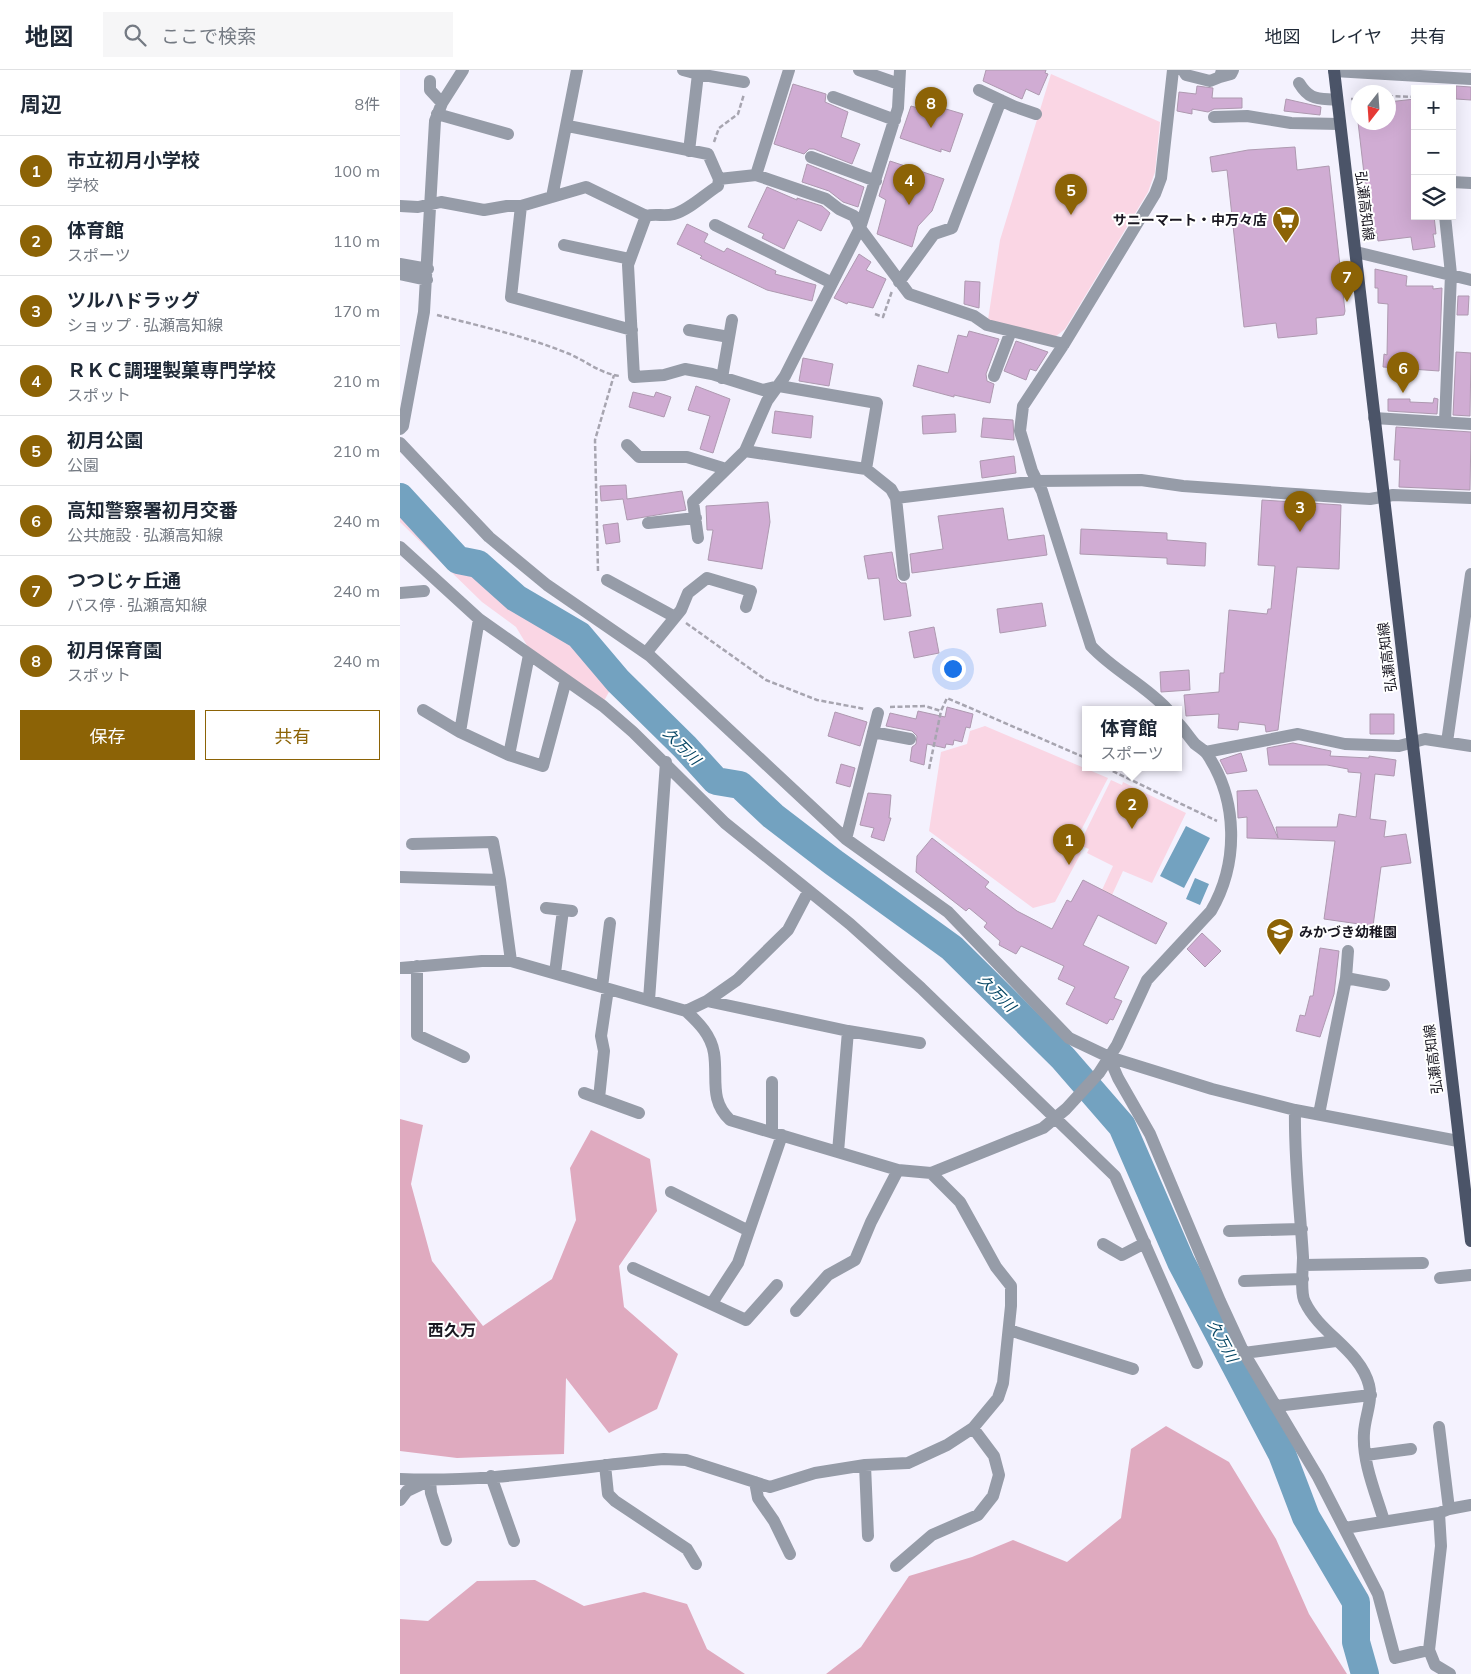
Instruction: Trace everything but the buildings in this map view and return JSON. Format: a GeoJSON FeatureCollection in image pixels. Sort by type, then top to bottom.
{"type":"FeatureCollection","features":[{"type":"Feature","properties":{"kind":"main road","name":"弘瀬高知線"},"geometry":{"type":"LineString","coordinates":[[1334,70],[1343,100],[1340,124],[1412,743],[1463,1148],[1471,1241]]}},
{"type":"Feature","properties":{"kind":"street"},"geometry":{"type":"LineString","coordinates":[[400,429],[403,426],[424,312],[435,121],[440,108],[463,70]]}},
{"type":"Feature","properties":{"kind":"street"},"geometry":{"type":"LineString","coordinates":[[552,197],[578,70]]}},
{"type":"Feature","properties":{"kind":"street"},"geometry":{"type":"LineString","coordinates":[[683,70],[745,85]]}},
{"type":"Feature","properties":{"kind":"street"},"geometry":{"type":"LineString","coordinates":[[756,175],[789,70]]}},
{"type":"Feature","properties":{"kind":"street"},"geometry":{"type":"LineString","coordinates":[[859,70],[899,84]]}},
{"type":"Feature","properties":{"kind":"street"},"geometry":{"type":"LineString","coordinates":[[698,538],[693,502],[745,451],[768,401],[779,386],[860,228],[895,120],[898,108],[900,70]]}},
{"type":"Feature","properties":{"kind":"street"},"geometry":{"type":"LineString","coordinates":[[1164,706],[1156,697],[1103,658],[1091,646],[1020,431],[1023,406],[1064,344],[1155,194],[1161,178],[1173,70]]}},
{"type":"Feature","properties":{"kind":"street"},"geometry":{"type":"LineString","coordinates":[[1183,70],[1186,75],[1210,81],[1221,74],[1231,74],[1234,70]]}},
{"type":"Feature","properties":{"kind":"street"},"geometry":{"type":"LineString","coordinates":[[1334,70],[1430,83],[1471,79]]}},
{"type":"Feature","properties":{"kind":"street"},"geometry":{"type":"LineString","coordinates":[[689,151],[698,74]]}},
{"type":"Feature","properties":{"kind":"street"},"geometry":{"type":"LineString","coordinates":[[430,81],[430,90],[440,108],[508,134]]}},
{"type":"Feature","properties":{"kind":"street"},"geometry":{"type":"LineString","coordinates":[[1299,83],[1306,94],[1317,98],[1343,100]]}},
{"type":"Feature","properties":{"kind":"street"},"geometry":{"type":"LineString","coordinates":[[979,90],[1036,114]]}},
{"type":"Feature","properties":{"kind":"street"},"geometry":{"type":"LineString","coordinates":[[832,97],[895,120]]}},
{"type":"Feature","properties":{"kind":"street"},"geometry":{"type":"LineString","coordinates":[[899,282],[934,234],[952,228],[1001,100]]}},
{"type":"Feature","properties":{"kind":"street"},"geometry":{"type":"LineString","coordinates":[[1214,117],[1246,116],[1291,123],[1340,124]]}},
{"type":"Feature","properties":{"kind":"street"},"geometry":{"type":"LineString","coordinates":[[400,206],[430,206],[440,202],[484,210],[507,206],[521,206],[586,187],[646,216],[654,214],[665,216],[676,214],[718,186],[719,178],[709,155],[568,126]]}},
{"type":"Feature","properties":{"kind":"street"},"geometry":{"type":"LineString","coordinates":[[811,157],[876,181]]}},
{"type":"Feature","properties":{"kind":"street"},"geometry":{"type":"LineString","coordinates":[[719,178],[756,175],[826,199],[854,216],[860,228],[909,294],[974,316],[987,325],[1064,344]]}},
{"type":"Feature","properties":{"kind":"street"},"geometry":{"type":"LineString","coordinates":[[1456,182],[1471,183]]}},
{"type":"Feature","properties":{"kind":"street"},"geometry":{"type":"LineString","coordinates":[[521,206],[510,297],[632,330]]}},
{"type":"Feature","properties":{"kind":"street"},"geometry":{"type":"LineString","coordinates":[[646,216],[630,259],[634,377],[664,375],[685,369],[763,390],[779,386],[877,403],[866,469]]}},
{"type":"Feature","properties":{"kind":"street"},"geometry":{"type":"LineString","coordinates":[[1445,220],[1451,274],[1445,422]]}},
{"type":"Feature","properties":{"kind":"street"},"geometry":{"type":"LineString","coordinates":[[715,225],[832,282]]}},
{"type":"Feature","properties":{"kind":"street"},"geometry":{"type":"LineString","coordinates":[[564,245],[630,259]]}},
{"type":"Feature","properties":{"kind":"street"},"geometry":{"type":"LineString","coordinates":[[1356,252],[1471,280]]}},
{"type":"Feature","properties":{"kind":"street"},"geometry":{"type":"LineString","coordinates":[[400,264],[427,274]]}},
{"type":"Feature","properties":{"kind":"street"},"geometry":{"type":"LineString","coordinates":[[400,274],[427,274]]}},
{"type":"Feature","properties":{"kind":"street"},"geometry":{"type":"LineString","coordinates":[[722,378],[732,320]]}},
{"type":"Feature","properties":{"kind":"street"},"geometry":{"type":"LineString","coordinates":[[689,330],[729,337]]}},
{"type":"Feature","properties":{"kind":"street"},"geometry":{"type":"LineString","coordinates":[[994,376],[1011,331]]}},
{"type":"Feature","properties":{"kind":"street"},"geometry":{"type":"LineString","coordinates":[[1374,418],[1471,424]]}},
{"type":"Feature","properties":{"kind":"street"},"geometry":{"type":"LineString","coordinates":[[400,443],[489,537],[547,585],[646,653],[846,838],[948,912],[1068,1038],[1110,1057],[1212,1089],[1463,1148]]}},
{"type":"Feature","properties":{"kind":"street"},"geometry":{"type":"LineString","coordinates":[[627,445],[640,457],[687,457],[726,469]]}},
{"type":"Feature","properties":{"kind":"street"},"geometry":{"type":"LineString","coordinates":[[745,451],[866,469],[891,489],[896,498],[904,575]]}},
{"type":"Feature","properties":{"kind":"street"},"geometry":{"type":"LineString","coordinates":[[896,498],[1037,481],[1141,480],[1239,491],[1370,499],[1394,495],[1471,498]]}},
{"type":"Feature","properties":{"kind":"street"},"geometry":{"type":"LineString","coordinates":[[648,523],[696,518]]}},
{"type":"Feature","properties":{"kind":"street"},"geometry":{"type":"LineString","coordinates":[[400,547],[480,619],[603,706],[666,762],[725,824],[850,924],[921,988],[1115,1176],[1197,1363]]}},
{"type":"Feature","properties":{"kind":"street"},"geometry":{"type":"LineString","coordinates":[[1446,742],[1471,574]]}},
{"type":"Feature","properties":{"kind":"street"},"geometry":{"type":"LineString","coordinates":[[603,577],[675,617]]}},
{"type":"Feature","properties":{"kind":"street"},"geometry":{"type":"LineString","coordinates":[[646,653],[675,617],[688,593],[707,578],[751,591],[746,606]]}},
{"type":"Feature","properties":{"kind":"street"},"geometry":{"type":"LineString","coordinates":[[400,594],[424,591]]}},
{"type":"Feature","properties":{"kind":"street"},"geometry":{"type":"LineString","coordinates":[[460,732],[480,619]]}},
{"type":"Feature","properties":{"kind":"street"},"geometry":{"type":"LineString","coordinates":[[509,755],[529,655]]}},
{"type":"Feature","properties":{"kind":"street"},"geometry":{"type":"LineString","coordinates":[[423,710],[460,732],[509,755],[543,766],[566,680]]}},
{"type":"Feature","properties":{"kind":"street"},"geometry":{"type":"LineString","coordinates":[[846,838],[877,710]]}},
{"type":"Feature","properties":{"kind":"street"},"geometry":{"type":"LineString","coordinates":[[400,968],[482,961],[511,961],[686,1011],[705,1030],[714,1052],[716,1097],[721,1110],[730,1120],[898,1170],[931,1173],[1043,1128],[1066,1109],[1099,1073],[1110,1057],[1147,980],[1211,912],[1218,899],[1227,865],[1232,828],[1229,802],[1206,752],[1196,744],[1182,727]]}},
{"type":"Feature","properties":{"kind":"street"},"geometry":{"type":"LineString","coordinates":[[873,732],[910,738]]}},
{"type":"Feature","properties":{"kind":"street"},"geometry":{"type":"LineString","coordinates":[[1206,752],[1291,734],[1345,744],[1399,746],[1425,739],[1471,746]]}},
{"type":"Feature","properties":{"kind":"street"},"geometry":{"type":"LineString","coordinates":[[649,1000],[666,762]]}},
{"type":"Feature","properties":{"kind":"street"},"geometry":{"type":"LineString","coordinates":[[412,844],[493,842],[511,961]]}},
{"type":"Feature","properties":{"kind":"street"},"geometry":{"type":"LineString","coordinates":[[400,877],[500,880]]}},
{"type":"Feature","properties":{"kind":"street"},"geometry":{"type":"LineString","coordinates":[[686,1011],[707,1001],[737,980],[788,930],[808,892]]}},
{"type":"Feature","properties":{"kind":"street"},"geometry":{"type":"LineString","coordinates":[[546,908],[568,911],[555,973]]}},
{"type":"Feature","properties":{"kind":"street"},"geometry":{"type":"LineString","coordinates":[[598,1098],[604,1052],[601,1036],[610,924]]}},
{"type":"Feature","properties":{"kind":"street"},"geometry":{"type":"LineString","coordinates":[[1319,1114],[1346,978],[1348,951]]}},
{"type":"Feature","properties":{"kind":"street"},"geometry":{"type":"LineString","coordinates":[[417,966],[418,1035],[464,1057]]}},
{"type":"Feature","properties":{"kind":"street"},"geometry":{"type":"LineString","coordinates":[[1346,978],[1384,985]]}},
{"type":"Feature","properties":{"kind":"street"},"geometry":{"type":"LineString","coordinates":[[707,1001],[848,1031],[920,1043]]}},
{"type":"Feature","properties":{"kind":"street"},"geometry":{"type":"LineString","coordinates":[[838,1152],[848,1031]]}},
{"type":"Feature","properties":{"kind":"street"},"geometry":{"type":"LineString","coordinates":[[1110,1057],[1118,1078],[1150,1134],[1220,1301],[1244,1352],[1345,1528],[1378,1594],[1395,1658],[1429,1650]]}},
{"type":"Feature","properties":{"kind":"street"},"geometry":{"type":"LineString","coordinates":[[712,1303],[738,1262],[749,1231],[777,1133],[772,1082]]}},
{"type":"Feature","properties":{"kind":"street"},"geometry":{"type":"LineString","coordinates":[[584,1093],[639,1113]]}},
{"type":"Feature","properties":{"kind":"street"},"geometry":{"type":"LineString","coordinates":[[1295,1110],[1294,1154],[1302,1229],[1304,1300],[1318,1323],[1358,1362],[1368,1383],[1371,1395],[1364,1433],[1366,1455],[1384,1521]]}},
{"type":"Feature","properties":{"kind":"street"},"geometry":{"type":"LineString","coordinates":[[796,1311],[828,1275],[855,1260],[871,1222],[898,1170]]}},
{"type":"Feature","properties":{"kind":"street"},"geometry":{"type":"LineString","coordinates":[[400,1479],[430,1480],[491,1476],[664,1459],[686,1460],[770,1487],[815,1473],[865,1465],[908,1464],[947,1445],[973,1428],[998,1398],[1003,1383],[1011,1286],[996,1266],[960,1202],[931,1173]]}},
{"type":"Feature","properties":{"kind":"street"},"geometry":{"type":"LineString","coordinates":[[671,1192],[749,1231]]}},
{"type":"Feature","properties":{"kind":"street"},"geometry":{"type":"LineString","coordinates":[[1229,1231],[1302,1229]]}},
{"type":"Feature","properties":{"kind":"street"},"geometry":{"type":"LineString","coordinates":[[1103,1244],[1122,1255],[1145,1243]]}},
{"type":"Feature","properties":{"kind":"street"},"geometry":{"type":"LineString","coordinates":[[1303,1265],[1423,1263]]}},
{"type":"Feature","properties":{"kind":"street"},"geometry":{"type":"LineString","coordinates":[[633,1268],[746,1320],[777,1286]]}},
{"type":"Feature","properties":{"kind":"street"},"geometry":{"type":"LineString","coordinates":[[1440,1278],[1471,1275]]}},
{"type":"Feature","properties":{"kind":"street"},"geometry":{"type":"LineString","coordinates":[[1244,1281],[1304,1279]]}},
{"type":"Feature","properties":{"kind":"street"},"geometry":{"type":"LineString","coordinates":[[1008,1330],[1133,1369]]}},
{"type":"Feature","properties":{"kind":"street"},"geometry":{"type":"LineString","coordinates":[[1244,1352],[1336,1341]]}},
{"type":"Feature","properties":{"kind":"street"},"geometry":{"type":"LineString","coordinates":[[1276,1406],[1371,1395]]}},
{"type":"Feature","properties":{"kind":"street"},"geometry":{"type":"LineString","coordinates":[[1439,1427],[1444,1511],[1442,1546],[1429,1650],[1435,1665],[1450,1674]]}},
{"type":"Feature","properties":{"kind":"street"},"geometry":{"type":"LineString","coordinates":[[896,1566],[932,1535],[978,1515],[993,1496],[999,1474],[994,1456],[973,1428]]}},
{"type":"Feature","properties":{"kind":"street"},"geometry":{"type":"LineString","coordinates":[[1366,1455],[1410,1449]]}},
{"type":"Feature","properties":{"kind":"street"},"geometry":{"type":"LineString","coordinates":[[605,1465],[608,1494],[687,1549],[696,1564]]}},
{"type":"Feature","properties":{"kind":"street"},"geometry":{"type":"LineString","coordinates":[[865,1465],[868,1536]]}},
{"type":"Feature","properties":{"kind":"street"},"geometry":{"type":"LineString","coordinates":[[491,1476],[514,1541]]}},
{"type":"Feature","properties":{"kind":"street"},"geometry":{"type":"LineString","coordinates":[[400,1500],[407,1491],[430,1480]]}},
{"type":"Feature","properties":{"kind":"street"},"geometry":{"type":"LineString","coordinates":[[430,1480],[431,1493],[446,1540]]}},
{"type":"Feature","properties":{"kind":"street"},"geometry":{"type":"LineString","coordinates":[[755,1482],[758,1498],[774,1521],[790,1554]]}},
{"type":"Feature","properties":{"kind":"street"},"geometry":{"type":"LineString","coordinates":[[1345,1528],[1471,1505]]}},
{"type":"Feature","properties":{"kind":"path"},"geometry":{"type":"LineString","coordinates":[[709,155],[719,128],[738,114],[745,85]]}},
{"type":"Feature","properties":{"kind":"path"},"geometry":{"type":"LineString","coordinates":[[1396,96],[1411,97]]}},
{"type":"Feature","properties":{"kind":"path"},"geometry":{"type":"LineString","coordinates":[[1343,100],[1351,99]]}},
{"type":"Feature","properties":{"kind":"path"},"geometry":{"type":"LineString","coordinates":[[875,314],[883,317],[890,293],[899,282]]}},
{"type":"Feature","properties":{"kind":"path"},"geometry":{"type":"LineString","coordinates":[[424,312],[458,318],[568,353],[599,370],[614,375],[634,377]]}},
{"type":"Feature","properties":{"kind":"path"},"geometry":{"type":"LineString","coordinates":[[603,577],[595,440],[614,375]]}},
{"type":"Feature","properties":{"kind":"path"},"geometry":{"type":"LineString","coordinates":[[675,617],[766,680],[834,705],[877,710],[925,706],[941,710]]}},
{"type":"Feature","properties":{"kind":"path"},"geometry":{"type":"LineString","coordinates":[[929,769],[941,710],[947,698],[1082,756]]}},
{"type":"Feature","properties":{"kind":"path"},"geometry":{"type":"LineString","coordinates":[[1112,771],[1232,828]]}},
{"type":"Feature","properties":{"kind":"shaded area"},"geometry":{"type":"Polygon","coordinates":[[[1051,74],[1160,122],[1155,172],[1148,192],[1065,329],[1055,337],[988,320],[1000,240],[1051,74]]]}},
{"type":"Feature","properties":{"kind":"shaded area"},"geometry":{"type":"Polygon","coordinates":[[[400,510],[464,573],[463,567],[481,574],[496,586],[511,603],[556,629],[583,648],[595,660],[604,674],[610,690],[604,701],[528,647],[516,627],[482,602],[400,522],[400,510]]]}},
{"type":"Feature","properties":{"kind":"shaded area"},"geometry":{"type":"Polygon","coordinates":[[[985,726],[1082,767],[1082,771],[1091,771],[1108,778],[1075,842],[1081,853],[1055,902],[1033,908],[929,831],[941,752],[967,744],[970,731],[985,726]]]}},
{"type":"Feature","properties":{"kind":"shaded area"},"geometry":{"type":"Polygon","coordinates":[[[1111,780],[1122,785],[1123,782],[1186,813],[1152,883],[1123,871],[1112,895],[1102,890],[1113,866],[1087,853],[1089,849],[1079,845],[1111,780]]]}},
{"type":"Feature","properties":{"kind":"shaded area"},"geometry":{"type":"Polygon","coordinates":[[[400,1119],[423,1125],[411,1184],[432,1261],[483,1326],[552,1279],[576,1220],[570,1168],[591,1130],[650,1159],[657,1211],[619,1266],[624,1307],[678,1354],[657,1409],[609,1433],[566,1378],[564,1454],[457,1458],[400,1451],[400,1119]]]}},
{"type":"Feature","properties":{"kind":"shaded area"},"geometry":{"type":"Polygon","coordinates":[[[1166,1426],[1229,1462],[1276,1539],[1309,1614],[1347,1674],[826,1674],[861,1647],[909,1576],[972,1557],[1013,1540],[1067,1562],[1121,1518],[1131,1449],[1166,1426]]]}},
{"type":"Feature","properties":{"kind":"shaded area"},"geometry":{"type":"Polygon","coordinates":[[[535,1580],[584,1606],[644,1592],[687,1604],[707,1649],[745,1674],[400,1674],[400,1619],[428,1621],[477,1581],[535,1580]]]}},
{"type":"Feature","properties":{"kind":"water"},"geometry":{"type":"Polygon","coordinates":[[[1186,826],[1210,838],[1184,888],[1160,876],[1186,826]]]}},
{"type":"Feature","properties":{"kind":"water"},"geometry":{"type":"Polygon","coordinates":[[[1195,878],[1209,884],[1200,905],[1186,899],[1195,878]]]}},
{"type":"Feature","properties":{"kind":"waterway","name":"久万川"},"geometry":{"type":"LineString","coordinates":[[400,497],[458,560],[478,564],[516,598],[579,635],[618,681],[685,747],[716,781],[740,785],[773,816],[952,948],[1063,1058],[1122,1126],[1181,1262],[1282,1454],[1306,1517],[1356,1602],[1356,1642],[1365,1674]]}},
{"type":"Feature","properties":{"kind":"place","name":"初月保育園"},"geometry":{"type":"Point","coordinates":[931,128]}},
{"type":"Feature","properties":{"kind":"place","name":"ＲＫＣ調理製菓専門学校"},"geometry":{"type":"Point","coordinates":[909,205]}},
{"type":"Feature","properties":{"kind":"place","name":"初月公園"},"geometry":{"type":"Point","coordinates":[1071,215]}},
{"type":"Feature","properties":{"kind":"place","name":"サニーマート・中万々店"},"geometry":{"type":"Point","coordinates":[1286,244]}},
{"type":"Feature","properties":{"kind":"place","name":"つつじヶ丘通"},"geometry":{"type":"Point","coordinates":[1347,302]}},
{"type":"Feature","properties":{"kind":"place","name":"高知警察署初月交番"},"geometry":{"type":"Point","coordinates":[1403,393]}},
{"type":"Feature","properties":{"kind":"place","name":"ツルハドラッグ"},"geometry":{"type":"Point","coordinates":[1300,532]}},
{"type":"Feature","properties":{"kind":"place","name":"体育館"},"geometry":{"type":"Point","coordinates":[1132,829]}},
{"type":"Feature","properties":{"kind":"place","name":"市立初月小学校"},"geometry":{"type":"Point","coordinates":[1069,865]}},
{"type":"Feature","properties":{"kind":"place","name":"みかづき幼稚園"},"geometry":{"type":"Point","coordinates":[1280,956]}},
{"type":"Feature","properties":{"kind":"district","name":"西久万"},"geometry":{"type":"Point","coordinates":[452,1330]}}]}
